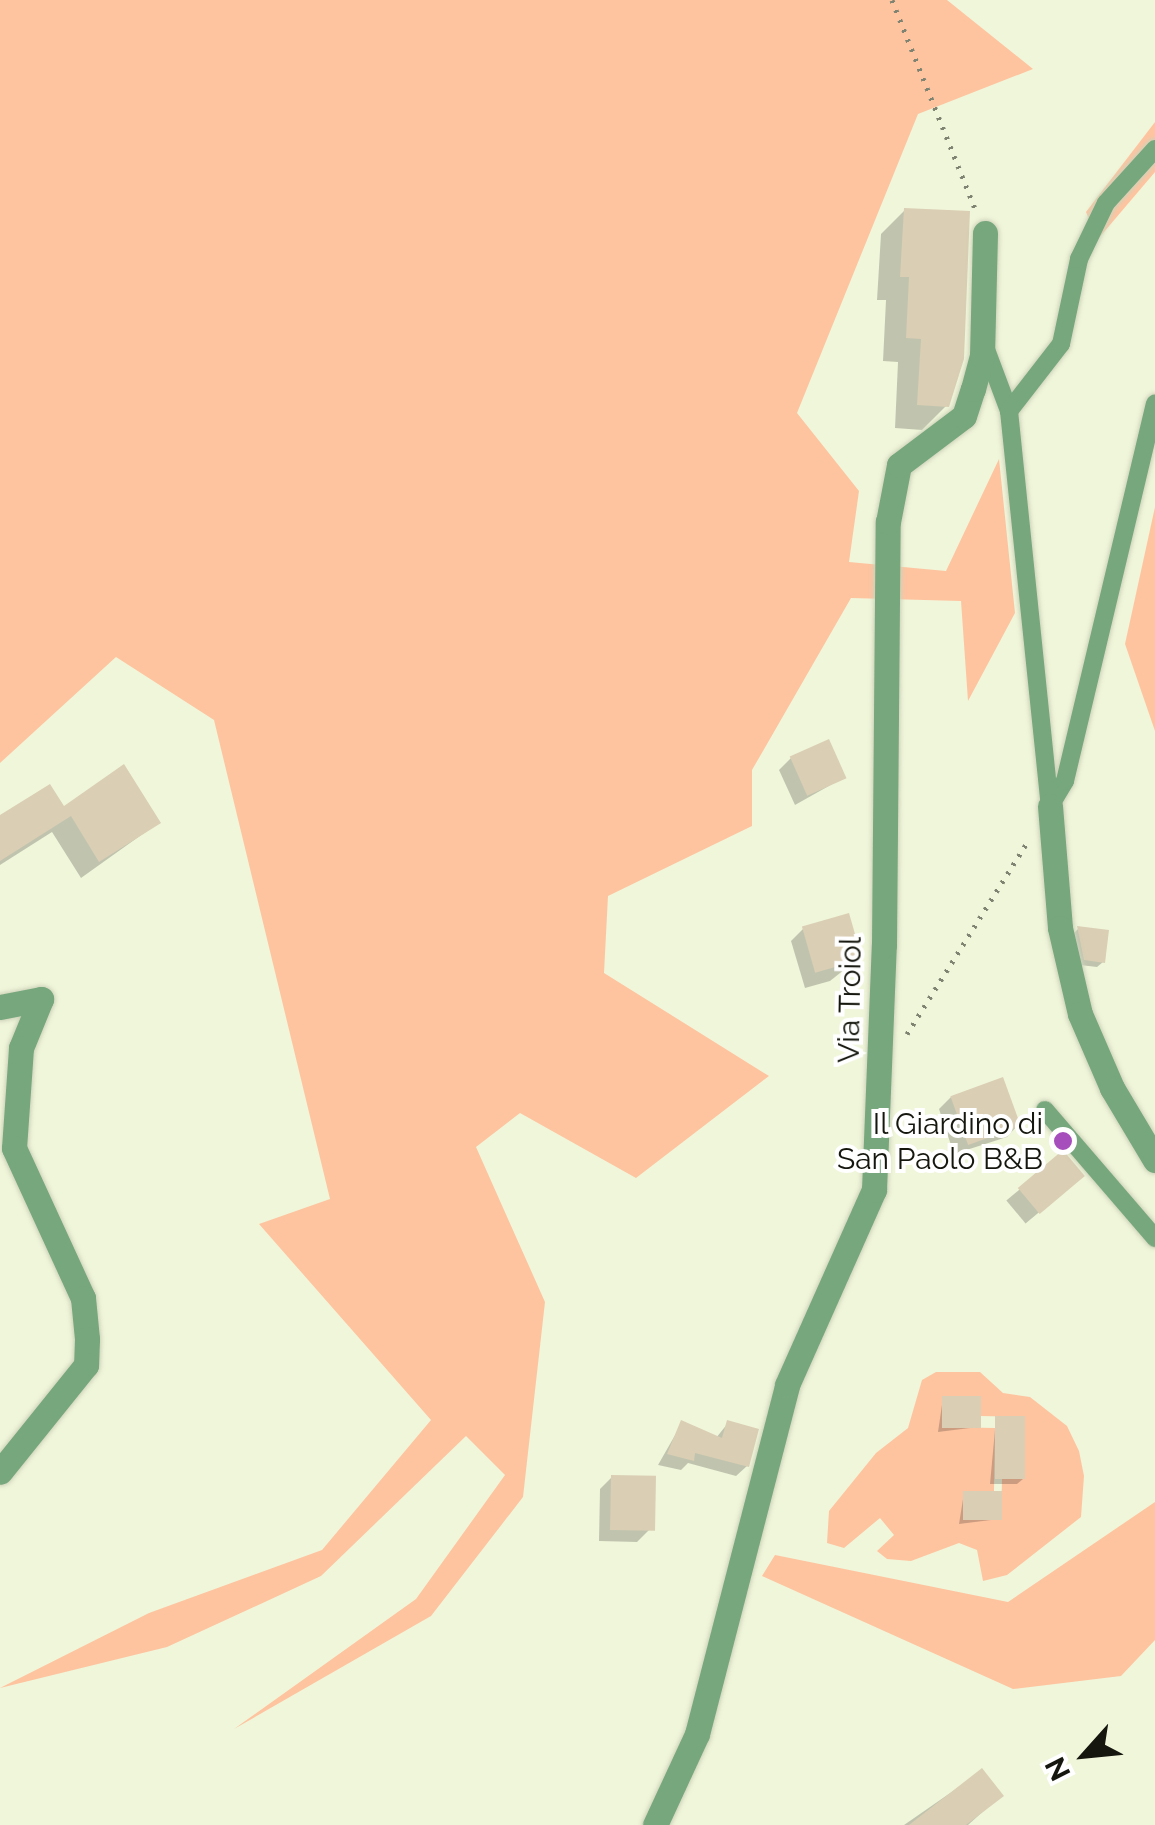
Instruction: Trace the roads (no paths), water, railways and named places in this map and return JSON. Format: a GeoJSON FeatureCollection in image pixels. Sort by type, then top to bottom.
{"type":"FeatureCollection","features":[{"type":"Feature","properties":{"kind":"street","name":"Via Troiol"},"geometry":{"type":"LineString","coordinates":[[655,1825],[698,1734],[787,1385],[874,1190],[882,1074],[888,522],[899,465],[964,416],[982,343],[984,233]]}},
{"type":"Feature","properties":{"kind":"street"},"geometry":{"type":"LineString","coordinates":[[1050,806],[1060,928],[1080,1014],[1112,1088],[1155,1160]]}},
{"type":"Feature","properties":{"kind":"street"},"geometry":{"type":"LineString","coordinates":[[0,1007],[40,999],[21,1048],[14,1148],[83,1298],[87,1338],[86,1365],[0,1472]]}},
{"type":"Feature","properties":{"kind":"lane"},"geometry":{"type":"LineString","coordinates":[[1009,411],[1061,344],[1078,259],[1106,203],[1155,148]]}},
{"type":"Feature","properties":{"kind":"lane"},"geometry":{"type":"LineString","coordinates":[[982,343],[1009,411],[1050,806]]}},
{"type":"Feature","properties":{"kind":"lane"},"geometry":{"type":"LineString","coordinates":[[1050,806],[1065,780],[1155,404]]}},
{"type":"Feature","properties":{"kind":"lane"},"geometry":{"type":"LineString","coordinates":[[1045,1110],[1155,1238]]}},
{"type":"Feature","properties":{"kind":"place","name":"Il Giardino di San Paolo B&B"},"geometry":{"type":"Point","coordinates":[1063,1141]}}]}
